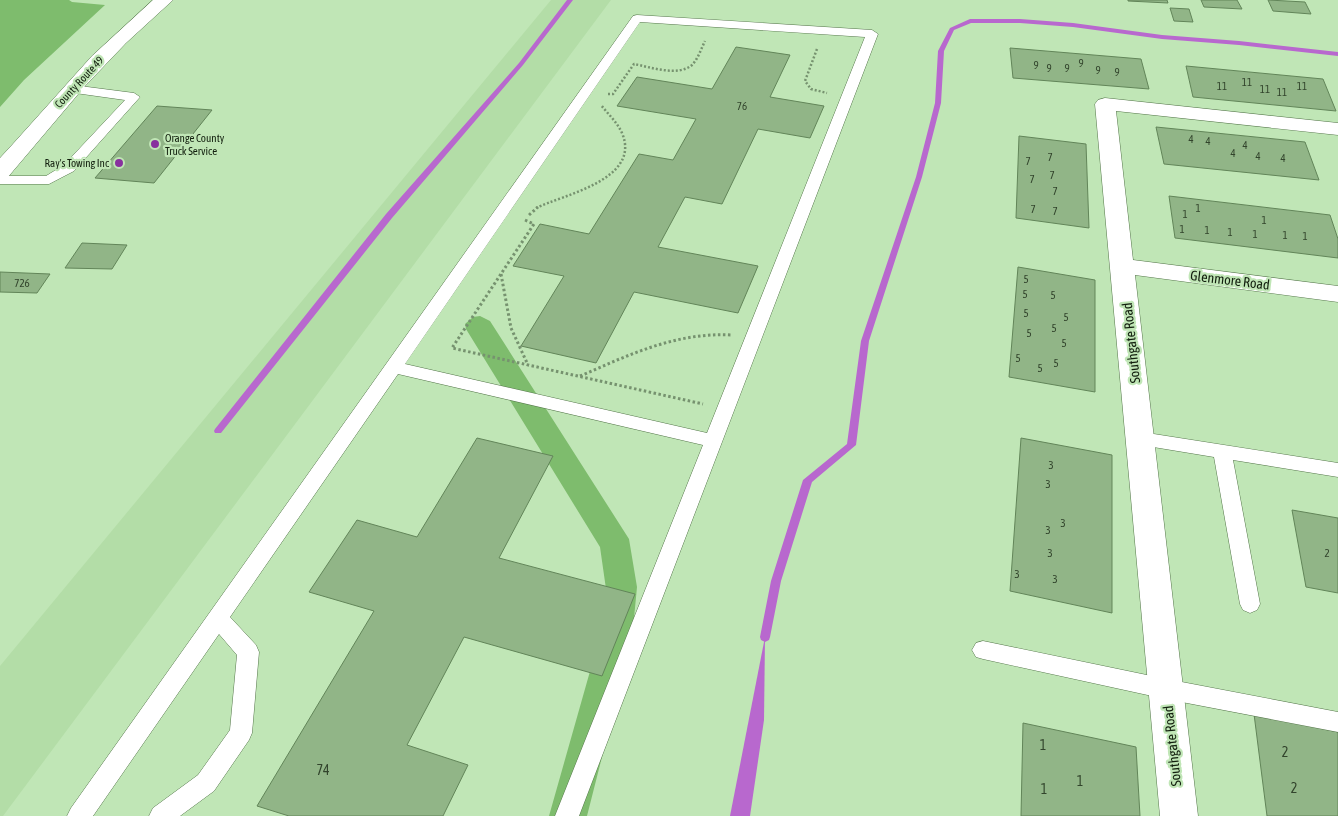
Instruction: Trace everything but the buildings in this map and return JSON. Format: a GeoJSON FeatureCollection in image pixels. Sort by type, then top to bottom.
{"type":"FeatureCollection","features":[{"type":"Feature","properties":{"kind":"street","name":"County Route 49"},"geometry":{"type":"LineString","coordinates":[[0,172],[72,88],[143,17],[164,0]]}},
{"type":"Feature","properties":{"kind":"street","name":"Southgate Road"},"geometry":{"type":"LineString","coordinates":[[1179,816],[1105,104],[1338,129]]}},
{"type":"Feature","properties":{"kind":"street","name":"Glenmore Road"},"geometry":{"type":"LineString","coordinates":[[1123,266],[1338,294]]}},
{"type":"Feature","properties":{"kind":"lane"},"geometry":{"type":"LineString","coordinates":[[79,816],[637,18],[872,34],[567,816]]}},
{"type":"Feature","properties":{"kind":"lane"},"geometry":{"type":"LineString","coordinates":[[0,180],[49,180],[69,168],[134,97],[72,88]]}},
{"type":"Feature","properties":{"kind":"lane"},"geometry":{"type":"LineString","coordinates":[[392,367],[713,441]]}},
{"type":"Feature","properties":{"kind":"lane"},"geometry":{"type":"LineString","coordinates":[[1141,439],[1338,470]]}},
{"type":"Feature","properties":{"kind":"lane"},"geometry":{"type":"LineString","coordinates":[[1222,452],[1250,604]]}},
{"type":"Feature","properties":{"kind":"lane"},"geometry":{"type":"LineString","coordinates":[[161,816],[206,783],[241,733],[248,652],[218,618]]}},
{"type":"Feature","properties":{"kind":"lane"},"geometry":{"type":"LineString","coordinates":[[983,650],[1166,689],[1338,722]]}},
{"type":"Feature","properties":{"kind":"path"},"geometry":{"type":"LineString","coordinates":[[603,98],[606,93],[613,94],[634,64],[675,71],[688,68],[692,65],[707,37]]}},
{"type":"Feature","properties":{"kind":"path"},"geometry":{"type":"LineString","coordinates":[[820,44],[805,80],[806,85],[813,90],[831,94]]}},
{"type":"Feature","properties":{"kind":"path"},"geometry":{"type":"LineString","coordinates":[[599,102],[618,125],[624,139],[624,153],[618,166],[604,179],[585,190],[534,208],[524,222],[534,224],[452,348],[705,404]]}},
{"type":"Feature","properties":{"kind":"path"},"geometry":{"type":"LineString","coordinates":[[500,274],[511,328],[528,365]]}},
{"type":"Feature","properties":{"kind":"path"},"geometry":{"type":"LineString","coordinates":[[579,376],[665,341],[690,335],[736,336]]}},
{"type":"Feature","properties":{"kind":"shaded area"},"geometry":{"type":"Polygon","coordinates":[[[0,0],[69,0],[72,2],[105,5],[24,80],[0,107],[0,0]]]}},
{"type":"Feature","properties":{"kind":"shaded area"},"geometry":{"type":"Polygon","coordinates":[[[551,0],[611,0],[3,816],[0,816],[0,666],[551,0]]]}},
{"type":"Feature","properties":{"kind":"shaded area"},"geometry":{"type":"Polygon","coordinates":[[[480,316],[490,321],[629,539],[637,587],[632,639],[587,816],[549,816],[600,636],[606,589],[600,547],[466,329],[465,324],[473,317],[480,316]]]}},
{"type":"Feature","properties":{"kind":"shaded area"},"geometry":{"type":"Polygon","coordinates":[[[765,637],[764,720],[750,816],[730,816],[765,637]]]}},
{"type":"Feature","properties":{"kind":"waterway"},"geometry":{"type":"LineString","coordinates":[[218,431],[389,216],[521,64],[570,0]]}},
{"type":"Feature","properties":{"kind":"waterway"},"geometry":{"type":"LineString","coordinates":[[765,637],[776,581],[808,480],[851,445],[865,341],[919,177],[938,103],[941,51],[952,29],[970,21],[1020,21],[1338,54]]}},
{"type":"Feature","properties":{"kind":"place","name":"Orange County Truck Service"},"geometry":{"type":"Point","coordinates":[155,144]}},
{"type":"Feature","properties":{"kind":"place","name":"Ray's Towing Inc"},"geometry":{"type":"Point","coordinates":[119,163]}}]}
